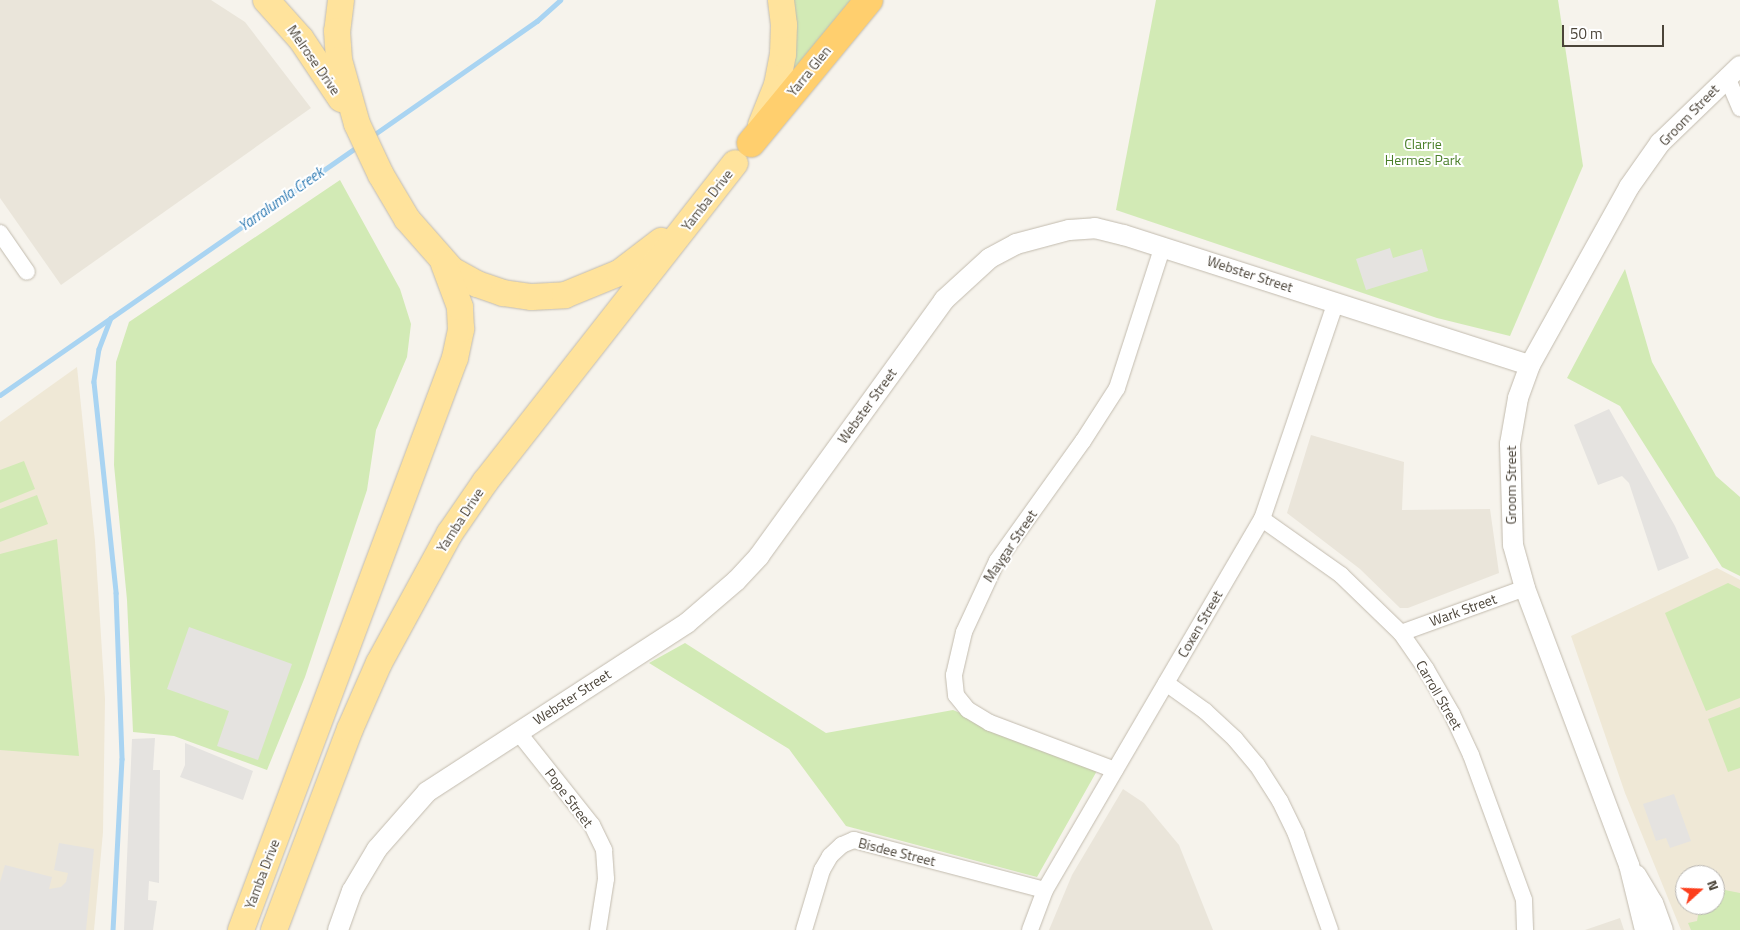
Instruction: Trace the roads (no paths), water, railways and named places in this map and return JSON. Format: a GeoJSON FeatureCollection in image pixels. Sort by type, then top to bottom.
{"type":"FeatureCollection","features":[{"type":"Feature","properties":{"kind":"highway","name":"Yarra Glen"},"geometry":{"type":"LineString","coordinates":[[743,153],[869,0]]}},
{"type":"Feature","properties":{"kind":"main road","name":"Melrose Drive"},"geometry":{"type":"LineString","coordinates":[[266,0],[301,39],[345,100],[381,175],[414,228],[437,254]]}},
{"type":"Feature","properties":{"kind":"main road"},"geometry":{"type":"LineString","coordinates":[[341,0],[338,47],[345,100]]}},
{"type":"Feature","properties":{"kind":"main road"},"geometry":{"type":"LineString","coordinates":[[437,254],[459,275],[502,293],[549,297],[580,291],[605,281],[646,254],[743,153],[773,97],[781,69],[785,40],[781,0]]}},
{"type":"Feature","properties":{"kind":"main road","name":"Yamba Drive"},"geometry":{"type":"LineString","coordinates":[[274,930],[350,729],[378,662],[450,533],[485,482],[743,153]]}},
{"type":"Feature","properties":{"kind":"main road","name":"Yamba Drive"},"geometry":{"type":"LineString","coordinates":[[241,930],[455,358],[461,329],[460,307],[450,275],[437,254]]}},
{"type":"Feature","properties":{"kind":"street"},"geometry":{"type":"LineString","coordinates":[[1734,71],[1740,108]]}},
{"type":"Feature","properties":{"kind":"street","name":"Groom Street"},"geometry":{"type":"LineString","coordinates":[[1645,930],[1629,865],[1525,588],[1512,545],[1510,444],[1518,398],[1530,365],[1629,187],[1660,143],[1734,71]]}},
{"type":"Feature","properties":{"kind":"street","name":"Webster Street"},"geometry":{"type":"LineString","coordinates":[[338,930],[352,891],[377,849],[427,792],[447,777],[687,623],[736,581],[759,556],[944,300],[990,258],[1016,244],[1068,230],[1095,228],[1163,246],[1530,365]]}},
{"type":"Feature","properties":{"kind":"street"},"geometry":{"type":"LineString","coordinates":[[0,233],[27,272]]}},
{"type":"Feature","properties":{"kind":"street","name":"Maygar Street"},"geometry":{"type":"LineString","coordinates":[[1115,770],[990,723],[968,710],[956,695],[954,675],[964,632],[997,561],[1083,441],[1117,388],[1163,246]]}},
{"type":"Feature","properties":{"kind":"street","name":"Coxen Street"},"geometry":{"type":"LineString","coordinates":[[1030,930],[1045,890],[1262,519],[1336,302]]}},
{"type":"Feature","properties":{"kind":"street","name":"Carroll Street"},"geometry":{"type":"LineString","coordinates":[[1262,519],[1341,575],[1401,633],[1452,714],[1471,755],[1524,900],[1527,919],[1525,930]]}},
{"type":"Feature","properties":{"kind":"street","name":"Wark Street"},"geometry":{"type":"LineString","coordinates":[[1401,633],[1525,588]]}},
{"type":"Feature","properties":{"kind":"street"},"geometry":{"type":"LineString","coordinates":[[1166,683],[1205,711],[1235,739],[1257,765],[1280,801],[1296,834],[1330,930]]}},
{"type":"Feature","properties":{"kind":"street","name":"Pope Street"},"geometry":{"type":"LineString","coordinates":[[518,732],[592,826],[604,850],[606,880],[598,930]]}},
{"type":"Feature","properties":{"kind":"street","name":"Bisdee Street"},"geometry":{"type":"LineString","coordinates":[[804,930],[826,863],[842,845],[854,840],[1045,890]]}},
{"type":"Feature","properties":{"kind":"street","name":"Groom Street"},"geometry":{"type":"LineString","coordinates":[[1629,865],[1653,903],[1663,930]]}},
{"type":"Feature","properties":{"kind":"waterway","name":"Yarralumla Creek"},"geometry":{"type":"LineString","coordinates":[[372,136],[537,21],[560,0]]}},
{"type":"Feature","properties":{"kind":"waterway","name":"Yarralumla Creek"},"geometry":{"type":"LineString","coordinates":[[0,395],[358,146]]}},
{"type":"Feature","properties":{"kind":"waterway"},"geometry":{"type":"LineString","coordinates":[[111,318],[99,349],[94,382],[116,593],[122,759],[113,930]]}},
{"type":"Feature","properties":{"kind":"park label","name":"Clarrie Hermes Park"},"geometry":{"type":"Point","coordinates":[1423,152]}}]}
